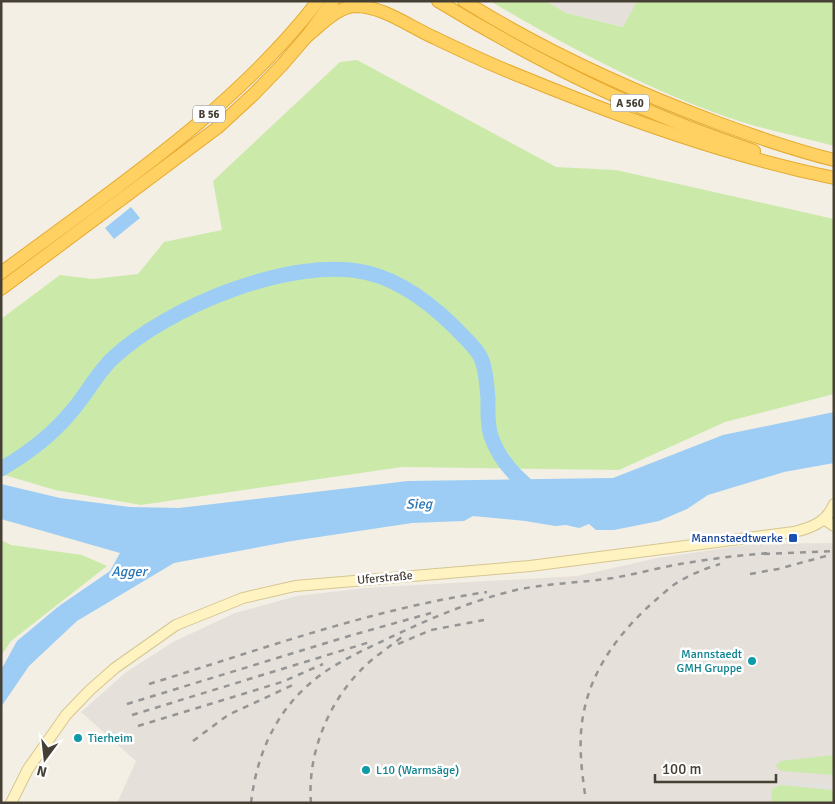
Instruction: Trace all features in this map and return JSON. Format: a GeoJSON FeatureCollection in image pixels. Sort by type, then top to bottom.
{"type":"FeatureCollection","features":[{"type":"Feature","properties":{"kind":"highway"},"geometry":{"type":"LineString","coordinates":[[303,21],[311,1]]}},
{"type":"Feature","properties":{"kind":"highway","name":"B 56"},"geometry":{"type":"LineString","coordinates":[[1,273],[206,117],[270,58],[318,1]]}},
{"type":"Feature","properties":{"kind":"highway","name":"B 56"},"geometry":{"type":"LineString","coordinates":[[1,288],[217,128],[254,94],[307,36],[333,1]]}},
{"type":"Feature","properties":{"kind":"highway"},"geometry":{"type":"LineString","coordinates":[[368,1],[382,12]]}},
{"type":"Feature","properties":{"kind":"highway","name":"A 560"},"geometry":{"type":"LineString","coordinates":[[438,1],[526,53],[636,106],[679,124],[834,178]]}},
{"type":"Feature","properties":{"kind":"highway","name":"A 560"},"geometry":{"type":"LineString","coordinates":[[464,1],[541,46],[642,93],[768,141],[834,160]]}},
{"type":"Feature","properties":{"kind":"highway"},"geometry":{"type":"LineString","coordinates":[[307,36],[348,7],[370,8],[496,66],[635,120],[757,160],[834,178]]}},
{"type":"Feature","properties":{"kind":"street","name":"Uferstraße"},"geometry":{"type":"LineString","coordinates":[[11,803],[28,769],[66,715],[115,668],[176,625],[242,598],[295,586],[530,566],[794,532],[810,528],[824,519],[834,504]]}},
{"type":"Feature","properties":{"kind":"street"},"geometry":{"type":"LineString","coordinates":[[824,519],[834,526]]}},
{"type":"Feature","properties":{"kind":"shaded area"},"geometry":{"type":"Polygon","coordinates":[[[546,1],[637,1],[624,27],[566,13],[546,1]]]}},
{"type":"Feature","properties":{"kind":"shaded area"},"geometry":{"type":"Polygon","coordinates":[[[834,543],[834,803],[117,803],[136,761],[81,712],[125,673],[173,642],[235,613],[297,596],[365,588],[577,576],[658,558],[753,544],[834,543]]]}},
{"type":"Feature","properties":{"kind":"shaded area"},"geometry":{"type":"Polygon","coordinates":[[[781,780],[834,785],[834,789],[780,784],[781,780]]]}},
{"type":"Feature","properties":{"kind":"green space"},"geometry":{"type":"Polygon","coordinates":[[[490,1],[546,1],[566,13],[623,27],[637,1],[834,1],[834,146],[740,121],[666,93],[606,65],[490,1]]]}},
{"type":"Feature","properties":{"kind":"green space"},"geometry":{"type":"Polygon","coordinates":[[[357,60],[556,167],[616,170],[834,219],[834,394],[725,422],[619,470],[402,467],[141,505],[55,490],[1,474],[1,319],[60,275],[93,279],[138,274],[164,242],[222,230],[213,181],[340,62],[357,60]]]}},
{"type":"Feature","properties":{"kind":"green space"},"geometry":{"type":"Polygon","coordinates":[[[1,540],[11,545],[82,555],[107,566],[11,641],[1,656],[1,540]]]}},
{"type":"Feature","properties":{"kind":"green space"},"geometry":{"type":"Polygon","coordinates":[[[834,755],[834,775],[782,771],[776,765],[781,761],[834,755]]]}},
{"type":"Feature","properties":{"kind":"green space"},"geometry":{"type":"Polygon","coordinates":[[[780,785],[832,790],[834,791],[834,803],[771,803],[772,789],[780,785]]]}},
{"type":"Feature","properties":{"kind":"water"},"geometry":{"type":"Polygon","coordinates":[[[131,207],[140,218],[114,239],[105,228],[131,207]]]}},
{"type":"Feature","properties":{"kind":"water"},"geometry":{"type":"Polygon","coordinates":[[[834,412],[834,463],[784,472],[708,495],[687,509],[659,521],[614,530],[596,530],[589,524],[579,528],[566,525],[555,526],[473,516],[464,521],[412,523],[292,541],[174,563],[77,621],[29,666],[1,707],[1,670],[17,641],[59,606],[110,571],[120,553],[1,519],[1,484],[60,498],[130,507],[179,508],[408,481],[613,478],[723,435],[834,412]]]}},
{"type":"Feature","properties":{"kind":"waterway"},"geometry":{"type":"LineString","coordinates":[[1,469],[30,450],[56,428],[113,358],[136,339],[165,321],[198,304],[233,290],[269,279],[304,272],[338,269],[368,273],[396,283],[422,299],[457,329],[471,344],[483,362],[488,394],[489,427],[494,445],[508,467],[535,492]]}},
{"type":"Feature","properties":{"kind":"railway"},"geometry":{"type":"LineString","coordinates":[[764,554],[834,551]]}},
{"type":"Feature","properties":{"kind":"railway"},"geometry":{"type":"LineString","coordinates":[[251,803],[260,759],[278,721],[305,688],[322,674],[347,658],[410,628],[454,610],[516,590],[613,578],[702,560],[770,553]]}},
{"type":"Feature","properties":{"kind":"railway"},"geometry":{"type":"LineString","coordinates":[[750,574],[778,569],[826,556]]}},
{"type":"Feature","properties":{"kind":"railway"},"geometry":{"type":"LineString","coordinates":[[585,794],[581,752],[582,721],[588,694],[602,663],[633,622],[668,589],[691,575],[720,564]]}},
{"type":"Feature","properties":{"kind":"railway"},"geometry":{"type":"LineString","coordinates":[[149,684],[274,644],[358,620],[444,599],[487,592]]}},
{"type":"Feature","properties":{"kind":"railway"},"geometry":{"type":"LineString","coordinates":[[127,704],[431,613]]}},
{"type":"Feature","properties":{"kind":"railway"},"geometry":{"type":"LineString","coordinates":[[398,644],[431,630],[484,620]]}},
{"type":"Feature","properties":{"kind":"railway"},"geometry":{"type":"LineString","coordinates":[[311,803],[312,767],[329,715],[338,699],[360,671],[402,637]]}},
{"type":"Feature","properties":{"kind":"railway"},"geometry":{"type":"LineString","coordinates":[[132,715],[370,642]]}},
{"type":"Feature","properties":{"kind":"railway"},"geometry":{"type":"LineString","coordinates":[[138,726],[282,682],[323,664]]}},
{"type":"Feature","properties":{"kind":"railway"},"geometry":{"type":"LineString","coordinates":[[193,741],[228,715],[295,684]]}},
{"type":"Feature","properties":{"kind":"place","name":"Mannstaedtwerke"},"geometry":{"type":"Point","coordinates":[793,538]}},
{"type":"Feature","properties":{"kind":"place","name":"Mannstaedt GMH Gruppe"},"geometry":{"type":"Point","coordinates":[752,661]}},
{"type":"Feature","properties":{"kind":"place","name":"Tierheim"},"geometry":{"type":"Point","coordinates":[78,738]}},
{"type":"Feature","properties":{"kind":"place","name":"L10 (Warmsäge)"},"geometry":{"type":"Point","coordinates":[366,770]}},
{"type":"Feature","properties":{"kind":"water label","name":"Sieg"},"geometry":{"type":"Point","coordinates":[419,504]}},
{"type":"Feature","properties":{"kind":"water label","name":"Agger"},"geometry":{"type":"Point","coordinates":[129,571]}}]}
